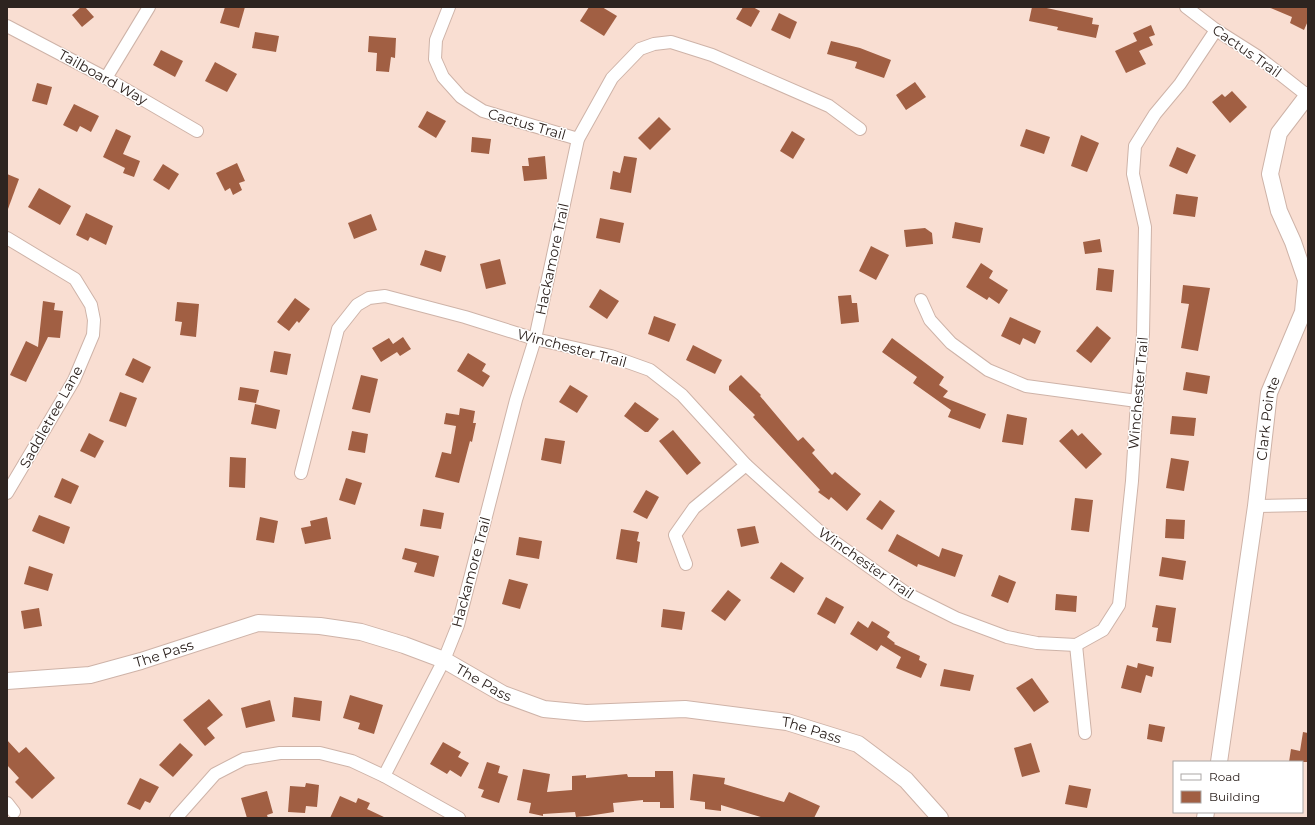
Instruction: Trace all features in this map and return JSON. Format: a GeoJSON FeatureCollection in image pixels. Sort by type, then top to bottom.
{"type":"FeatureCollection","features":[{"type":"Feature","properties":{"kind":"street"},"geometry":{"type":"LineString","coordinates":[[106,78],[149,7]]}},
{"type":"Feature","properties":{"kind":"street","name":"Cactus Trail"},"geometry":{"type":"LineString","coordinates":[[449,7],[436,40],[435,59],[443,77],[461,97],[483,111],[578,139]]}},
{"type":"Feature","properties":{"kind":"street","name":"Cactus Trail"},"geometry":{"type":"LineString","coordinates":[[1186,7],[1216,30],[1257,56],[1308,96]]}},
{"type":"Feature","properties":{"kind":"street","name":"Tailboard Way"},"geometry":{"type":"LineString","coordinates":[[7,26],[106,78],[197,131]]}},
{"type":"Feature","properties":{"kind":"street","name":"Winchester Trail"},"geometry":{"type":"LineString","coordinates":[[301,472],[338,329],[357,305],[369,298],[385,296],[465,317],[535,339],[611,356],[650,370],[682,395],[746,465],[819,530],[906,593],[956,618],[1007,637],[1036,643],[1076,645],[1103,630],[1119,605],[1132,481],[1143,334],[1145,227],[1133,174],[1136,146],[1155,114],[1180,84],[1216,30]]}},
{"type":"Feature","properties":{"kind":"street","name":"Hackamore Trail"},"geometry":{"type":"LineString","coordinates":[[384,776],[444,660],[458,625],[512,415],[535,339],[578,139],[612,78],[640,49],[654,44],[671,42],[712,55],[829,106],[860,129]]}},
{"type":"Feature","properties":{"kind":"street","name":"Clark Pointe"},"geometry":{"type":"LineString","coordinates":[[1219,761],[1256,506],[1269,393],[1303,312],[1306,280],[1293,242],[1279,212],[1270,174],[1279,134],[1308,96]]}},
{"type":"Feature","properties":{"kind":"street","name":"Saddletree Lane"},"geometry":{"type":"LineString","coordinates":[[7,238],[75,279],[91,305],[94,320],[93,335],[74,380],[7,493]]}},
{"type":"Feature","properties":{"kind":"street"},"geometry":{"type":"LineString","coordinates":[[921,300],[930,320],[946,337],[988,370],[1026,386],[1137,401]]}},
{"type":"Feature","properties":{"kind":"street"},"geometry":{"type":"LineString","coordinates":[[686,564],[675,535],[694,508],[746,465]]}},
{"type":"Feature","properties":{"kind":"street"},"geometry":{"type":"LineString","coordinates":[[1256,506],[1308,505]]}},
{"type":"Feature","properties":{"kind":"street","name":"The Pass"},"geometry":{"type":"LineString","coordinates":[[7,681],[90,675],[141,661],[258,623],[320,626],[361,632],[404,645],[444,660],[503,694],[544,709],[586,713],[685,709],[787,722],[858,744],[906,780],[940,818]]}},
{"type":"Feature","properties":{"kind":"street"},"geometry":{"type":"LineString","coordinates":[[1076,645],[1085,733]]}},
{"type":"Feature","properties":{"kind":"street"},"geometry":{"type":"LineString","coordinates":[[176,818],[214,774],[244,759],[280,753],[320,753],[352,761],[384,776],[459,818]]}},
{"type":"Feature","properties":{"kind":"building"},"geometry":{"type":"Polygon","coordinates":[[[81,7],[85,7],[94,17],[82,27],[72,15],[81,7]]]}},
{"type":"Feature","properties":{"kind":"building"},"geometry":{"type":"Polygon","coordinates":[[[225,7],[245,7],[239,28],[220,23],[225,7]]]}},
{"type":"Feature","properties":{"kind":"building"},"geometry":{"type":"Polygon","coordinates":[[[589,7],[602,7],[617,16],[604,36],[580,21],[589,7]]]}},
{"type":"Feature","properties":{"kind":"building"},"geometry":{"type":"Polygon","coordinates":[[[743,7],[753,7],[760,11],[751,27],[736,19],[743,7]]]}},
{"type":"Feature","properties":{"kind":"building"},"geometry":{"type":"Polygon","coordinates":[[[1032,7],[1042,7],[1093,18],[1092,24],[1099,25],[1096,38],[1057,30],[1058,27],[1029,21],[1032,7]]]}},
{"type":"Feature","properties":{"kind":"building"},"geometry":{"type":"Polygon","coordinates":[[[1268,7],[1308,7],[1308,21],[1304,30],[1290,23],[1292,17],[1268,7]]]}},
{"type":"Feature","properties":{"kind":"building"},"geometry":{"type":"Polygon","coordinates":[[[779,13],[797,22],[790,39],[771,30],[779,13]]]}},
{"type":"Feature","properties":{"kind":"building"},"geometry":{"type":"Polygon","coordinates":[[[1151,25],[1155,35],[1149,37],[1153,45],[1139,51],[1146,64],[1126,73],[1115,51],[1137,41],[1133,33],[1151,25]]]}},
{"type":"Feature","properties":{"kind":"building"},"geometry":{"type":"Polygon","coordinates":[[[255,32],[279,36],[276,52],[252,48],[255,32]]]}},
{"type":"Feature","properties":{"kind":"building"},"geometry":{"type":"Polygon","coordinates":[[[369,36],[396,38],[395,58],[391,57],[389,72],[376,71],[377,53],[368,52],[369,36]]]}},
{"type":"Feature","properties":{"kind":"building"},"geometry":{"type":"Polygon","coordinates":[[[831,41],[860,48],[891,60],[884,78],[855,68],[857,62],[827,54],[831,41]]]}},
{"type":"Feature","properties":{"kind":"building"},"geometry":{"type":"Polygon","coordinates":[[[161,50],[183,61],[175,77],[153,65],[161,50]]]}},
{"type":"Feature","properties":{"kind":"building"},"geometry":{"type":"Polygon","coordinates":[[[215,62],[237,74],[227,92],[205,81],[215,62]]]}},
{"type":"Feature","properties":{"kind":"building"},"geometry":{"type":"Polygon","coordinates":[[[915,82],[926,97],[906,110],[896,95],[915,82]]]}},
{"type":"Feature","properties":{"kind":"building"},"geometry":{"type":"Polygon","coordinates":[[[37,83],[52,87],[47,105],[32,101],[37,83]]]}},
{"type":"Feature","properties":{"kind":"building"},"geometry":{"type":"Polygon","coordinates":[[[1232,91],[1247,107],[1230,123],[1212,102],[1222,94],[1225,97],[1232,91]]]}},
{"type":"Feature","properties":{"kind":"building"},"geometry":{"type":"Polygon","coordinates":[[[74,104],[99,116],[91,132],[80,126],[77,132],[63,125],[74,104]]]}},
{"type":"Feature","properties":{"kind":"building"},"geometry":{"type":"Polygon","coordinates":[[[427,111],[446,121],[436,138],[418,127],[427,111]]]}},
{"type":"Feature","properties":{"kind":"building"},"geometry":{"type":"Polygon","coordinates":[[[659,117],[671,129],[650,150],[638,138],[659,117]]]}},
{"type":"Feature","properties":{"kind":"building"},"geometry":{"type":"Polygon","coordinates":[[[116,129],[131,136],[123,154],[140,161],[134,177],[123,173],[125,168],[103,157],[116,129]]]}},
{"type":"Feature","properties":{"kind":"building"},"geometry":{"type":"Polygon","coordinates":[[[1026,129],[1050,137],[1044,154],[1020,146],[1026,129]]]}},
{"type":"Feature","properties":{"kind":"building"},"geometry":{"type":"Polygon","coordinates":[[[792,131],[805,139],[793,159],[780,151],[792,131]]]}},
{"type":"Feature","properties":{"kind":"building"},"geometry":{"type":"Polygon","coordinates":[[[1081,135],[1099,143],[1087,172],[1071,166],[1081,135]]]}},
{"type":"Feature","properties":{"kind":"building"},"geometry":{"type":"Polygon","coordinates":[[[472,137],[491,139],[489,154],[471,152],[472,137]]]}},
{"type":"Feature","properties":{"kind":"building"},"geometry":{"type":"Polygon","coordinates":[[[1177,147],[1196,155],[1187,174],[1169,166],[1177,147]]]}},
{"type":"Feature","properties":{"kind":"building"},"geometry":{"type":"Polygon","coordinates":[[[545,156],[547,179],[524,181],[522,166],[529,166],[528,158],[545,156]]]}},
{"type":"Feature","properties":{"kind":"building"},"geometry":{"type":"Polygon","coordinates":[[[624,156],[637,158],[631,193],[610,189],[613,171],[620,173],[624,156]]]}},
{"type":"Feature","properties":{"kind":"building"},"geometry":{"type":"Polygon","coordinates":[[[237,163],[245,181],[239,183],[242,190],[233,195],[230,188],[225,191],[216,173],[237,163]]]}},
{"type":"Feature","properties":{"kind":"building"},"geometry":{"type":"Polygon","coordinates":[[[163,164],[179,174],[169,190],[153,180],[163,164]]]}},
{"type":"Feature","properties":{"kind":"building"},"geometry":{"type":"Polygon","coordinates":[[[7,174],[19,179],[8,209],[7,208],[7,174]]]}},
{"type":"Feature","properties":{"kind":"building"},"geometry":{"type":"Polygon","coordinates":[[[39,188],[71,206],[60,225],[28,207],[39,188]]]}},
{"type":"Feature","properties":{"kind":"building"},"geometry":{"type":"Polygon","coordinates":[[[1176,194],[1198,197],[1195,217],[1173,214],[1176,194]]]}},
{"type":"Feature","properties":{"kind":"building"},"geometry":{"type":"Polygon","coordinates":[[[86,213],[113,226],[106,245],[90,237],[88,241],[76,235],[86,213]]]}},
{"type":"Feature","properties":{"kind":"building"},"geometry":{"type":"Polygon","coordinates":[[[371,214],[377,230],[354,239],[348,223],[371,214]]]}},
{"type":"Feature","properties":{"kind":"building"},"geometry":{"type":"Polygon","coordinates":[[[600,218],[624,223],[620,243],[596,238],[600,218]]]}},
{"type":"Feature","properties":{"kind":"building"},"geometry":{"type":"Polygon","coordinates":[[[955,222],[983,228],[980,243],[952,238],[955,222]]]}},
{"type":"Feature","properties":{"kind":"building"},"geometry":{"type":"Polygon","coordinates":[[[925,228],[932,233],[933,244],[906,247],[904,230],[925,228]]]}},
{"type":"Feature","properties":{"kind":"building"},"geometry":{"type":"Polygon","coordinates":[[[1100,239],[1102,252],[1085,254],[1083,242],[1100,239]]]}},
{"type":"Feature","properties":{"kind":"building"},"geometry":{"type":"Polygon","coordinates":[[[871,246],[889,255],[876,280],[859,271],[871,246]]]}},
{"type":"Feature","properties":{"kind":"building"},"geometry":{"type":"Polygon","coordinates":[[[425,250],[446,256],[441,272],[420,265],[425,250]]]}},
{"type":"Feature","properties":{"kind":"building"},"geometry":{"type":"Polygon","coordinates":[[[500,259],[506,284],[486,289],[480,264],[500,259]]]}},
{"type":"Feature","properties":{"kind":"building"},"geometry":{"type":"Polygon","coordinates":[[[981,263],[993,271],[989,278],[1008,290],[999,304],[989,297],[987,300],[966,287],[981,263]]]}},
{"type":"Feature","properties":{"kind":"building"},"geometry":{"type":"Polygon","coordinates":[[[1098,268],[1114,270],[1112,292],[1096,290],[1098,268]]]}},
{"type":"Feature","properties":{"kind":"building"},"geometry":{"type":"Polygon","coordinates":[[[1183,285],[1210,288],[1198,351],[1181,348],[1189,304],[1181,303],[1183,285]]]}},
{"type":"Feature","properties":{"kind":"building"},"geometry":{"type":"Polygon","coordinates":[[[600,289],[619,301],[607,319],[589,307],[600,289]]]}},
{"type":"Feature","properties":{"kind":"building"},"geometry":{"type":"Polygon","coordinates":[[[851,295],[852,303],[857,303],[859,322],[841,324],[838,296],[851,295]]]}},
{"type":"Feature","properties":{"kind":"building"},"geometry":{"type":"Polygon","coordinates":[[[295,298],[310,309],[299,323],[297,321],[289,331],[277,322],[295,298]]]}},
{"type":"Feature","properties":{"kind":"building"},"geometry":{"type":"Polygon","coordinates":[[[43,301],[55,303],[54,310],[63,311],[60,338],[48,337],[26,382],[10,375],[26,341],[38,347],[43,301]]]}},
{"type":"Feature","properties":{"kind":"building"},"geometry":{"type":"Polygon","coordinates":[[[177,302],[199,304],[196,337],[180,335],[182,322],[175,321],[177,302]]]}},
{"type":"Feature","properties":{"kind":"building"},"geometry":{"type":"Polygon","coordinates":[[[654,316],[676,324],[669,342],[648,334],[654,316]]]}},
{"type":"Feature","properties":{"kind":"building"},"geometry":{"type":"Polygon","coordinates":[[[1010,317],[1041,331],[1035,344],[1023,338],[1020,345],[1001,336],[1010,317]]]}},
{"type":"Feature","properties":{"kind":"building"},"geometry":{"type":"Polygon","coordinates":[[[1097,326],[1111,338],[1091,363],[1076,351],[1097,326]]]}},
{"type":"Feature","properties":{"kind":"building"},"geometry":{"type":"Polygon","coordinates":[[[403,337],[411,349],[400,356],[397,352],[381,362],[372,348],[389,338],[393,344],[403,337]]]}},
{"type":"Feature","properties":{"kind":"building"},"geometry":{"type":"Polygon","coordinates":[[[892,338],[944,377],[939,385],[948,391],[943,397],[986,414],[980,429],[948,417],[951,410],[913,383],[917,377],[882,352],[892,338]]]}},
{"type":"Feature","properties":{"kind":"building"},"geometry":{"type":"Polygon","coordinates":[[[693,345],[722,360],[715,374],[686,360],[693,345]]]}},
{"type":"Feature","properties":{"kind":"building"},"geometry":{"type":"Polygon","coordinates":[[[274,351],[291,354],[287,375],[270,372],[274,351]]]}},
{"type":"Feature","properties":{"kind":"building"},"geometry":{"type":"Polygon","coordinates":[[[468,353],[486,364],[482,371],[490,376],[483,387],[457,371],[468,353]]]}},
{"type":"Feature","properties":{"kind":"building"},"geometry":{"type":"Polygon","coordinates":[[[133,358],[151,367],[143,383],[125,375],[133,358]]]}},
{"type":"Feature","properties":{"kind":"building"},"geometry":{"type":"Polygon","coordinates":[[[1186,372],[1210,376],[1207,394],[1183,390],[1186,372]]]}},
{"type":"Feature","properties":{"kind":"building"},"geometry":{"type":"Polygon","coordinates":[[[361,375],[378,379],[370,413],[352,409],[361,375]]]}},
{"type":"Feature","properties":{"kind":"building"},"geometry":{"type":"Polygon","coordinates":[[[741,375],[761,395],[760,396],[798,441],[803,437],[815,450],[812,453],[832,475],[835,472],[861,494],[847,511],[831,497],[829,500],[818,492],[820,490],[753,417],[755,415],[729,390],[729,386],[741,375]]]}},
{"type":"Feature","properties":{"kind":"building"},"geometry":{"type":"Polygon","coordinates":[[[570,385],[588,396],[577,413],[559,402],[570,385]]]}},
{"type":"Feature","properties":{"kind":"building"},"geometry":{"type":"Polygon","coordinates":[[[240,387],[259,390],[256,403],[238,400],[240,387]]]}},
{"type":"Feature","properties":{"kind":"building"},"geometry":{"type":"Polygon","coordinates":[[[120,392],[137,398],[126,427],[109,421],[120,392]]]}},
{"type":"Feature","properties":{"kind":"building"},"geometry":{"type":"Polygon","coordinates":[[[635,402],[659,419],[648,432],[645,432],[624,416],[635,402]]]}},
{"type":"Feature","properties":{"kind":"building"},"geometry":{"type":"Polygon","coordinates":[[[255,404],[280,410],[276,429],[251,424],[255,404]]]}},
{"type":"Feature","properties":{"kind":"building"},"geometry":{"type":"Polygon","coordinates":[[[460,408],[475,411],[473,423],[476,423],[472,442],[470,441],[459,483],[435,477],[442,452],[451,454],[456,426],[444,424],[446,413],[459,415],[460,408]]]}},
{"type":"Feature","properties":{"kind":"building"},"geometry":{"type":"Polygon","coordinates":[[[1007,414],[1027,418],[1023,445],[1002,442],[1007,414]]]}},
{"type":"Feature","properties":{"kind":"building"},"geometry":{"type":"Polygon","coordinates":[[[1172,416],[1196,418],[1194,436],[1170,434],[1172,416]]]}},
{"type":"Feature","properties":{"kind":"building"},"geometry":{"type":"Polygon","coordinates":[[[1072,429],[1078,436],[1082,433],[1102,454],[1086,469],[1059,441],[1072,429]]]}},
{"type":"Feature","properties":{"kind":"building"},"geometry":{"type":"Polygon","coordinates":[[[673,430],[701,463],[687,475],[659,441],[673,430]]]}},
{"type":"Feature","properties":{"kind":"building"},"geometry":{"type":"Polygon","coordinates":[[[352,431],[368,434],[365,453],[348,450],[352,431]]]}},
{"type":"Feature","properties":{"kind":"building"},"geometry":{"type":"Polygon","coordinates":[[[89,433],[104,441],[95,458],[80,451],[89,433]]]}},
{"type":"Feature","properties":{"kind":"building"},"geometry":{"type":"Polygon","coordinates":[[[545,438],[565,441],[561,464],[541,460],[545,438]]]}},
{"type":"Feature","properties":{"kind":"building"},"geometry":{"type":"Polygon","coordinates":[[[230,457],[246,458],[245,488],[229,487],[230,457]]]}},
{"type":"Feature","properties":{"kind":"building"},"geometry":{"type":"Polygon","coordinates":[[[1171,458],[1189,461],[1184,491],[1166,488],[1171,458]]]}},
{"type":"Feature","properties":{"kind":"building"},"geometry":{"type":"Polygon","coordinates":[[[62,478],[79,486],[71,504],[54,497],[62,478]]]}},
{"type":"Feature","properties":{"kind":"building"},"geometry":{"type":"Polygon","coordinates":[[[346,478],[362,483],[355,505],[339,500],[346,478]]]}},
{"type":"Feature","properties":{"kind":"building"},"geometry":{"type":"Polygon","coordinates":[[[646,490],[659,497],[647,519],[633,512],[646,490]]]}},
{"type":"Feature","properties":{"kind":"building"},"geometry":{"type":"Polygon","coordinates":[[[1075,498],[1093,500],[1089,532],[1071,530],[1075,498]]]}},
{"type":"Feature","properties":{"kind":"building"},"geometry":{"type":"Polygon","coordinates":[[[880,500],[895,511],[882,530],[866,519],[880,500]]]}},
{"type":"Feature","properties":{"kind":"building"},"geometry":{"type":"Polygon","coordinates":[[[423,509],[444,513],[441,529],[420,526],[423,509]]]}},
{"type":"Feature","properties":{"kind":"building"},"geometry":{"type":"Polygon","coordinates":[[[39,515],[70,527],[64,544],[32,531],[39,515]]]}},
{"type":"Feature","properties":{"kind":"building"},"geometry":{"type":"Polygon","coordinates":[[[260,517],[278,521],[274,543],[256,540],[260,517]]]}},
{"type":"Feature","properties":{"kind":"building"},"geometry":{"type":"Polygon","coordinates":[[[327,517],[331,539],[305,544],[301,528],[311,526],[310,521],[327,517]]]}},
{"type":"Feature","properties":{"kind":"building"},"geometry":{"type":"Polygon","coordinates":[[[1166,519],[1185,520],[1184,539],[1165,538],[1166,519]]]}},
{"type":"Feature","properties":{"kind":"building"},"geometry":{"type":"Polygon","coordinates":[[[755,526],[759,543],[741,547],[737,529],[755,526]]]}},
{"type":"Feature","properties":{"kind":"building"},"geometry":{"type":"Polygon","coordinates":[[[621,529],[639,532],[637,541],[640,542],[637,563],[616,559],[621,529]]]}},
{"type":"Feature","properties":{"kind":"building"},"geometry":{"type":"Polygon","coordinates":[[[897,534],[939,557],[942,548],[963,555],[955,577],[918,564],[917,567],[888,551],[897,534]]]}},
{"type":"Feature","properties":{"kind":"building"},"geometry":{"type":"Polygon","coordinates":[[[519,537],[542,541],[539,559],[516,555],[519,537]]]}},
{"type":"Feature","properties":{"kind":"building"},"geometry":{"type":"Polygon","coordinates":[[[405,548],[439,556],[434,577],[414,572],[417,563],[402,559],[405,548]]]}},
{"type":"Feature","properties":{"kind":"building"},"geometry":{"type":"Polygon","coordinates":[[[1162,557],[1186,561],[1183,580],[1159,576],[1162,557]]]}},
{"type":"Feature","properties":{"kind":"building"},"geometry":{"type":"Polygon","coordinates":[[[781,562],[804,578],[794,593],[770,578],[781,562]]]}},
{"type":"Feature","properties":{"kind":"building"},"geometry":{"type":"Polygon","coordinates":[[[29,566],[53,574],[48,591],[24,584],[29,566]]]}},
{"type":"Feature","properties":{"kind":"building"},"geometry":{"type":"Polygon","coordinates":[[[999,575],[1016,582],[1008,603],[991,596],[999,575]]]}},
{"type":"Feature","properties":{"kind":"building"},"geometry":{"type":"Polygon","coordinates":[[[509,579],[528,584],[520,609],[502,604],[509,579]]]}},
{"type":"Feature","properties":{"kind":"building"},"geometry":{"type":"Polygon","coordinates":[[[728,590],[741,600],[725,621],[711,611],[728,590]]]}},
{"type":"Feature","properties":{"kind":"building"},"geometry":{"type":"Polygon","coordinates":[[[1056,594],[1077,596],[1076,612],[1055,610],[1056,594]]]}},
{"type":"Feature","properties":{"kind":"building"},"geometry":{"type":"Polygon","coordinates":[[[826,597],[844,607],[835,624],[817,614],[826,597]]]}},
{"type":"Feature","properties":{"kind":"building"},"geometry":{"type":"Polygon","coordinates":[[[1156,605],[1176,608],[1171,643],[1156,641],[1158,628],[1152,627],[1156,605]]]}},
{"type":"Feature","properties":{"kind":"building"},"geometry":{"type":"Polygon","coordinates":[[[39,608],[42,626],[24,629],[21,611],[39,608]]]}},
{"type":"Feature","properties":{"kind":"building"},"geometry":{"type":"Polygon","coordinates":[[[663,609],[685,612],[682,630],[661,627],[663,609]]]}},
{"type":"Feature","properties":{"kind":"building"},"geometry":{"type":"Polygon","coordinates":[[[858,621],[868,628],[872,621],[890,632],[887,637],[895,643],[894,644],[920,656],[919,660],[927,664],[921,678],[896,668],[901,657],[881,645],[877,651],[850,634],[858,621]]]}},
{"type":"Feature","properties":{"kind":"building"},"geometry":{"type":"Polygon","coordinates":[[[1138,663],[1154,667],[1152,677],[1146,675],[1141,693],[1121,688],[1127,665],[1137,668],[1138,663]]]}},
{"type":"Feature","properties":{"kind":"building"},"geometry":{"type":"Polygon","coordinates":[[[944,669],[974,675],[970,691],[940,686],[944,669]]]}},
{"type":"Feature","properties":{"kind":"building"},"geometry":{"type":"Polygon","coordinates":[[[1032,678],[1049,702],[1034,712],[1016,688],[1032,678]]]}},
{"type":"Feature","properties":{"kind":"building"},"geometry":{"type":"Polygon","coordinates":[[[350,695],[383,705],[374,734],[358,729],[360,723],[343,718],[350,695]]]}},
{"type":"Feature","properties":{"kind":"building"},"geometry":{"type":"Polygon","coordinates":[[[294,697],[322,701],[320,721],[292,717],[294,697]]]}},
{"type":"Feature","properties":{"kind":"building"},"geometry":{"type":"Polygon","coordinates":[[[209,699],[223,715],[207,728],[215,738],[205,746],[183,720],[209,699]]]}},
{"type":"Feature","properties":{"kind":"building"},"geometry":{"type":"Polygon","coordinates":[[[270,700],[275,721],[246,728],[241,708],[270,700]]]}},
{"type":"Feature","properties":{"kind":"building"},"geometry":{"type":"Polygon","coordinates":[[[1149,724],[1165,727],[1162,742],[1147,739],[1149,724]]]}},
{"type":"Feature","properties":{"kind":"building"},"geometry":{"type":"Polygon","coordinates":[[[1303,732],[1308,733],[1308,762],[1289,761],[1291,749],[1300,751],[1303,732]]]}},
{"type":"Feature","properties":{"kind":"building"},"geometry":{"type":"Polygon","coordinates":[[[7,740],[19,753],[26,747],[55,778],[32,799],[15,782],[19,778],[7,765],[7,740]]]}},
{"type":"Feature","properties":{"kind":"building"},"geometry":{"type":"Polygon","coordinates":[[[443,742],[461,752],[458,757],[469,763],[461,777],[450,770],[447,774],[430,764],[443,742]]]}},
{"type":"Feature","properties":{"kind":"building"},"geometry":{"type":"Polygon","coordinates":[[[180,743],[193,755],[173,777],[159,765],[180,743]]]}},
{"type":"Feature","properties":{"kind":"building"},"geometry":{"type":"Polygon","coordinates":[[[1031,743],[1040,772],[1022,777],[1014,748],[1031,743]]]}},
{"type":"Feature","properties":{"kind":"building"},"geometry":{"type":"Polygon","coordinates":[[[487,762],[500,766],[498,773],[508,776],[499,803],[481,797],[484,790],[478,788],[487,762]]]}},
{"type":"Feature","properties":{"kind":"building"},"geometry":{"type":"Polygon","coordinates":[[[523,769],[550,774],[547,792],[572,790],[572,776],[586,775],[586,778],[627,774],[628,777],[655,777],[655,771],[673,771],[674,808],[660,808],[660,802],[643,802],[643,800],[613,803],[614,812],[588,816],[576,817],[575,812],[543,814],[543,816],[529,813],[531,803],[517,800],[523,769]]]}},
{"type":"Feature","properties":{"kind":"building"},"geometry":{"type":"Polygon","coordinates":[[[693,774],[725,778],[724,784],[784,802],[789,792],[820,806],[814,818],[764,818],[721,805],[721,811],[705,809],[705,802],[690,800],[693,774]]]}},
{"type":"Feature","properties":{"kind":"building"},"geometry":{"type":"Polygon","coordinates":[[[140,778],[159,787],[150,803],[145,801],[140,810],[127,804],[140,778]]]}},
{"type":"Feature","properties":{"kind":"building"},"geometry":{"type":"Polygon","coordinates":[[[306,783],[319,785],[317,807],[306,806],[305,813],[288,812],[290,786],[305,787],[306,783]]]}},
{"type":"Feature","properties":{"kind":"building"},"geometry":{"type":"Polygon","coordinates":[[[1069,785],[1091,789],[1087,808],[1065,804],[1069,785]]]}},
{"type":"Feature","properties":{"kind":"building"},"geometry":{"type":"Polygon","coordinates":[[[267,791],[273,813],[267,815],[268,818],[247,818],[241,798],[267,791]]]}},
{"type":"Feature","properties":{"kind":"building"},"geometry":{"type":"Polygon","coordinates":[[[340,796],[356,803],[358,798],[370,803],[367,809],[386,818],[330,818],[340,796]]]}}]}
